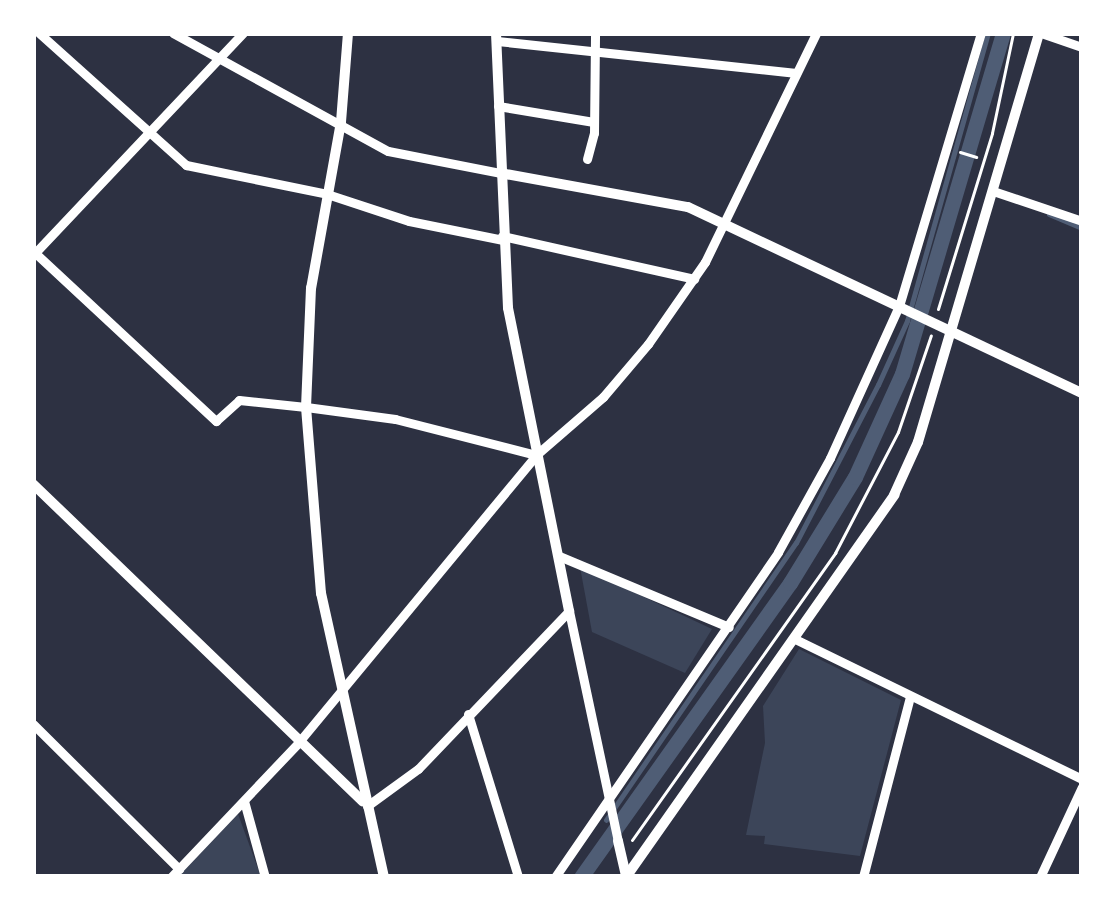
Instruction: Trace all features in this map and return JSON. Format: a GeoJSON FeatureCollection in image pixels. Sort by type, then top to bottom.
{"type":"FeatureCollection","features":[{"type":"Feature","properties":{"kind":"street"},"geometry":{"type":"LineString","coordinates":[[39,33],[186,165],[327,194],[409,221],[694,279]]}},
{"type":"Feature","properties":{"kind":"street"},"geometry":{"type":"LineString","coordinates":[[173,33],[388,151],[666,199],[1082,393]]}},
{"type":"Feature","properties":{"kind":"street"},"geometry":{"type":"LineString","coordinates":[[244,33],[34,253],[216,421],[239,400],[307,407],[395,419],[536,455]]}},
{"type":"Feature","properties":{"kind":"street"},"geometry":{"type":"LineString","coordinates":[[348,33],[341,122],[311,288],[307,407],[321,593],[384,877]]}},
{"type":"Feature","properties":{"kind":"street"},"geometry":{"type":"LineString","coordinates":[[587,159],[594,122],[595,33]]}},
{"type":"Feature","properties":{"kind":"street"},"geometry":{"type":"LineString","coordinates":[[33,724],[175,873],[298,743],[536,455],[602,398],[694,279],[816,33]]}},
{"type":"Feature","properties":{"kind":"street"},"geometry":{"type":"LineString","coordinates":[[555,877],[729,626],[830,458],[901,307],[981,33]]}},
{"type":"Feature","properties":{"kind":"street"},"geometry":{"type":"LineString","coordinates":[[626,877],[894,495],[918,442],[1040,33],[1082,47]]}},
{"type":"Feature","properties":{"kind":"street"},"geometry":{"type":"LineString","coordinates":[[626,877],[606,799],[508,308],[497,37],[594,53],[796,73]]}},
{"type":"Feature","properties":{"kind":"street"},"geometry":{"type":"LineString","coordinates":[[498,106],[594,122]]}},
{"type":"Feature","properties":{"kind":"street"},"geometry":{"type":"LineString","coordinates":[[993,191],[1082,220]]}},
{"type":"Feature","properties":{"kind":"street"},"geometry":{"type":"LineString","coordinates":[[33,484],[366,806]]}},
{"type":"Feature","properties":{"kind":"street"},"geometry":{"type":"LineString","coordinates":[[559,556],[729,626]]}},
{"type":"Feature","properties":{"kind":"street"},"geometry":{"type":"LineString","coordinates":[[366,806],[418,769],[569,610]]}},
{"type":"Feature","properties":{"kind":"street"},"geometry":{"type":"LineString","coordinates":[[795,639],[1082,783],[1040,877]]}},
{"type":"Feature","properties":{"kind":"street"},"geometry":{"type":"LineString","coordinates":[[862,877],[910,696]]}},
{"type":"Feature","properties":{"kind":"street"},"geometry":{"type":"LineString","coordinates":[[468,713],[518,877]]}},
{"type":"Feature","properties":{"kind":"street"},"geometry":{"type":"LineString","coordinates":[[244,801],[265,877]]}},
{"type":"Feature","properties":{"kind":"path"},"geometry":{"type":"LineString","coordinates":[[637,832],[807,591],[870,492],[916,384],[995,112],[1013,33]]}},
{"type":"Feature","properties":{"kind":"path"},"geometry":{"type":"LineString","coordinates":[[946,148],[976,157]]}},
{"type":"Feature","properties":{"kind":"shaded area"},"geometry":{"type":"Polygon","coordinates":[[[580,567],[712,629],[685,673],[592,632],[580,567]]]}},
{"type":"Feature","properties":{"kind":"shaded area"},"geometry":{"type":"Polygon","coordinates":[[[799,649],[901,700],[860,856],[764,844],[765,836],[746,835],[765,743],[763,706],[799,649]]]}},
{"type":"Feature","properties":{"kind":"shaded area"},"geometry":{"type":"Polygon","coordinates":[[[238,814],[261,877],[178,877],[238,814]]]}},
{"type":"Feature","properties":{"kind":"waterway"},"geometry":{"type":"LineString","coordinates":[[606,820],[796,543],[878,385],[907,321],[988,33]]}},
{"type":"Feature","properties":{"kind":"waterway"},"geometry":{"type":"LineString","coordinates":[[581,877],[790,583],[855,477],[902,374],[1003,33]]}},
{"type":"Feature","properties":{"kind":"waterway"},"geometry":{"type":"LineString","coordinates":[[1049,214],[1082,228]]}}]}
